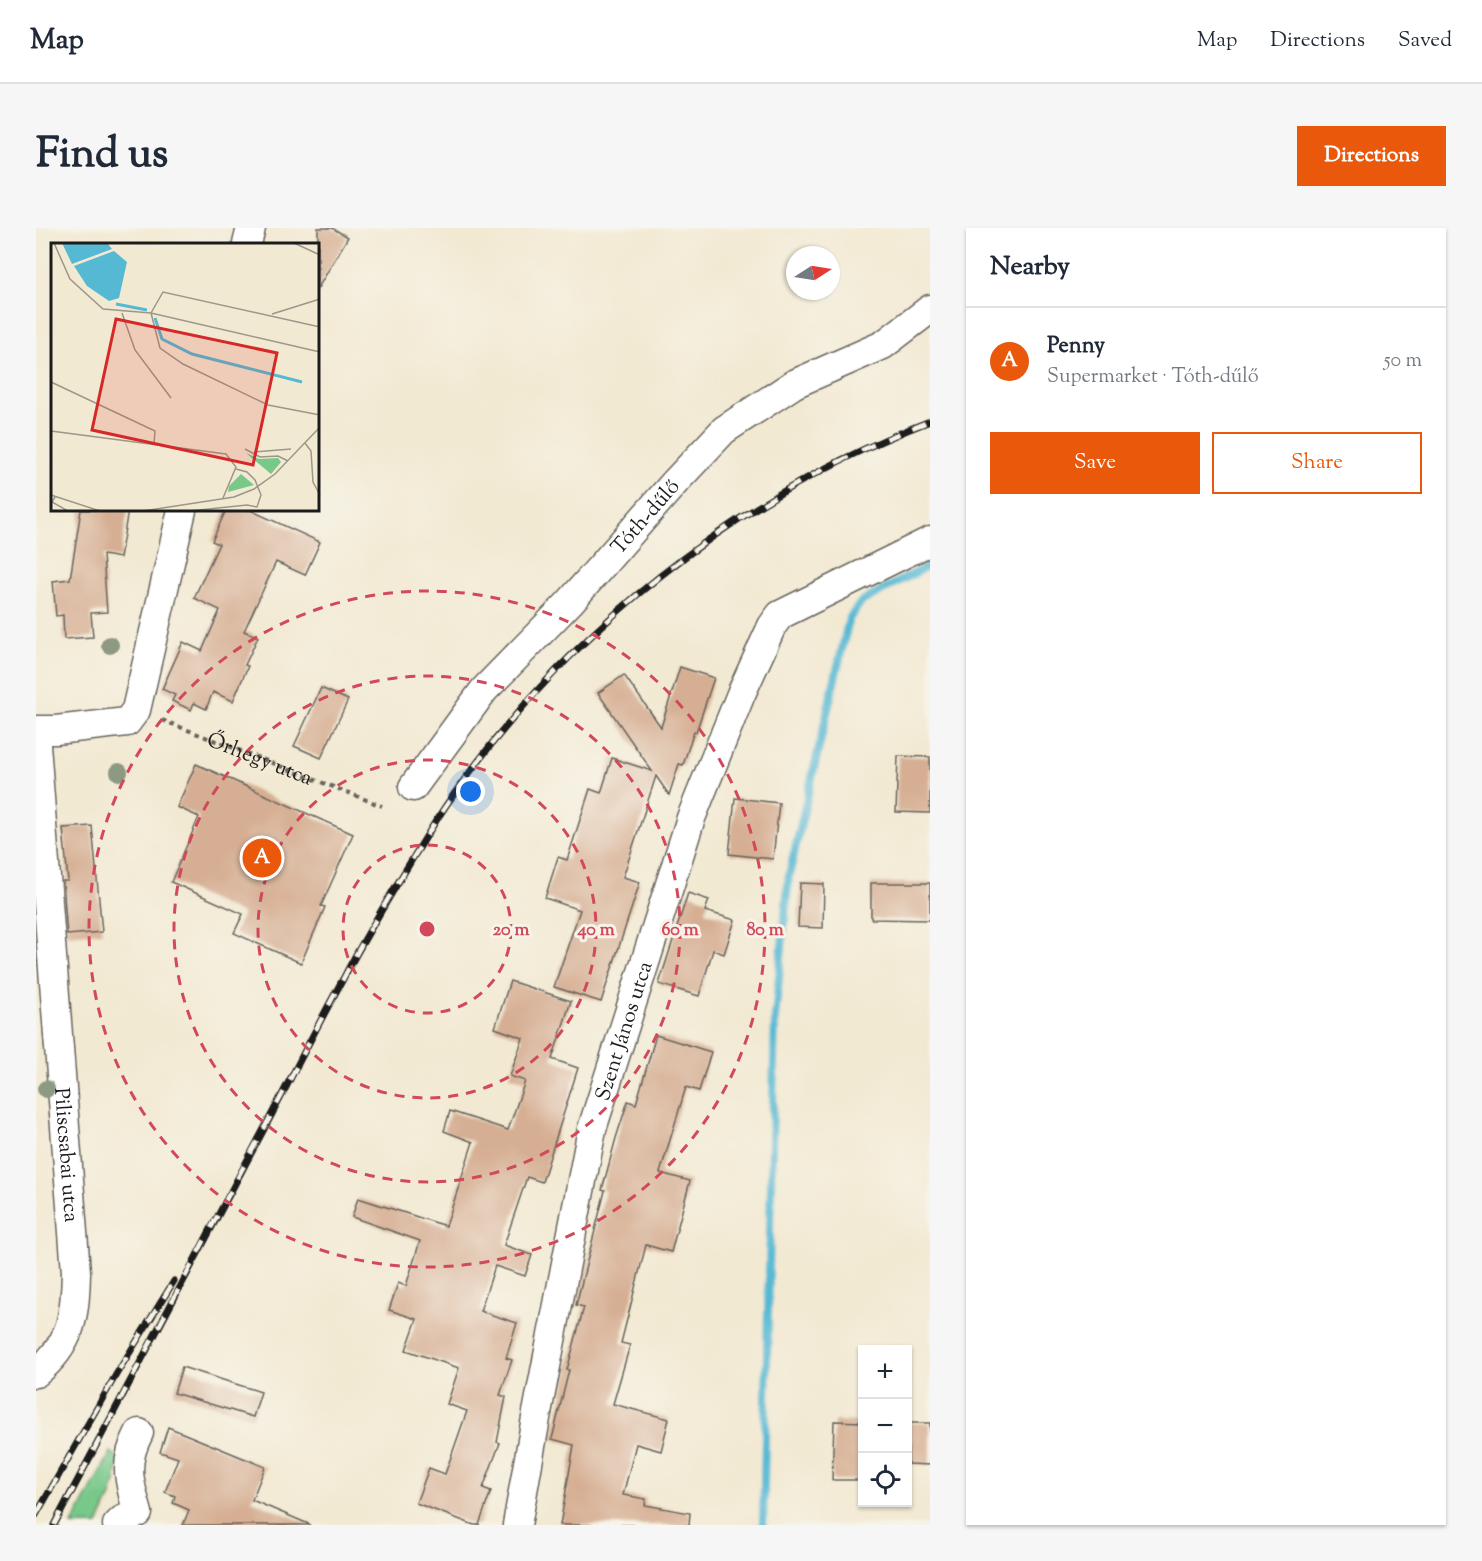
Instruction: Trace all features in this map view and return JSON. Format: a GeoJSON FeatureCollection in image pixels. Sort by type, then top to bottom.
{"type":"FeatureCollection","features":[{"type":"Feature","properties":{"kind":"street"},"geometry":{"type":"LineString","coordinates":[[247,243],[251,228]]}},
{"type":"Feature","properties":{"kind":"street","name":"Tóth-dűlő"},"geometry":{"type":"LineString","coordinates":[[412,787],[483,690],[570,602],[724,430],[794,384],[883,345],[930,309]]}},
{"type":"Feature","properties":{"kind":"street"},"geometry":{"type":"LineString","coordinates":[[36,730],[128,722],[136,710],[182,512]]}},
{"type":"Feature","properties":{"kind":"street","name":"Szent János utca"},"geometry":{"type":"LineString","coordinates":[[517,1525],[592,1129],[691,818],[741,694],[772,626],[780,615],[930,541]]}},
{"type":"Feature","properties":{"kind":"street","name":"Piliscsabai utca"},"geometry":{"type":"LineString","coordinates":[[36,745],[76,1272],[75,1300],[70,1327],[57,1352],[36,1373]]}},
{"type":"Feature","properties":{"kind":"street"},"geometry":{"type":"LineString","coordinates":[[132,1521],[128,1478],[131,1448],[139,1433]]}},
{"type":"Feature","properties":{"kind":"path","name":"Őrhegy utca"},"geometry":{"type":"LineString","coordinates":[[136,710],[382,806]]}},
{"type":"Feature","properties":{"kind":"green space"},"geometry":{"type":"Polygon","coordinates":[[[111,1452],[119,1458],[116,1478],[98,1525],[72,1525],[111,1452]]]}},
{"type":"Feature","properties":{"kind":"building"},"geometry":{"type":"Polygon","coordinates":[[[318,228],[332,228],[348,237],[320,285],[320,243],[318,243],[318,228]]]}},
{"type":"Feature","properties":{"kind":"building"},"geometry":{"type":"Polygon","coordinates":[[[81,512],[128,512],[120,558],[103,555],[107,612],[91,613],[93,637],[64,639],[63,615],[56,616],[53,581],[70,579],[81,512]]]}},
{"type":"Feature","properties":{"kind":"building"},"geometry":{"type":"Polygon","coordinates":[[[225,512],[254,512],[320,542],[305,575],[276,562],[244,631],[258,637],[245,665],[248,666],[233,701],[213,692],[206,709],[194,703],[191,710],[172,701],[175,695],[162,689],[183,642],[202,651],[220,610],[194,598],[219,544],[212,541],[225,512]]]}},
{"type":"Feature","properties":{"kind":"building"},"geometry":{"type":"Polygon","coordinates":[[[680,667],[714,678],[696,732],[694,731],[683,765],[679,764],[669,795],[656,776],[623,877],[640,882],[601,1002],[554,987],[580,910],[545,898],[558,857],[567,860],[590,789],[601,793],[612,758],[652,771],[598,693],[624,675],[661,727],[680,667]]]}},
{"type":"Feature","properties":{"kind":"building"},"geometry":{"type":"Polygon","coordinates":[[[321,688],[348,700],[321,758],[294,746],[321,688]]]}},
{"type":"Feature","properties":{"kind":"building"},"geometry":{"type":"Polygon","coordinates":[[[898,756],[930,757],[930,813],[896,812],[898,756]]]}},
{"type":"Feature","properties":{"kind":"building"},"geometry":{"type":"Polygon","coordinates":[[[196,764],[353,834],[321,906],[325,907],[301,963],[234,933],[243,914],[171,882],[199,817],[177,807],[196,764]]]}},
{"type":"Feature","properties":{"kind":"building"},"geometry":{"type":"Polygon","coordinates":[[[735,798],[779,803],[773,859],[729,854],[735,798]]]}},
{"type":"Feature","properties":{"kind":"building"},"geometry":{"type":"Polygon","coordinates":[[[92,826],[102,932],[67,935],[63,881],[68,881],[63,828],[92,826]]]}},
{"type":"Feature","properties":{"kind":"building"},"geometry":{"type":"Polygon","coordinates":[[[800,883],[824,884],[823,928],[798,927],[800,883]]]}},
{"type":"Feature","properties":{"kind":"building"},"geometry":{"type":"Polygon","coordinates":[[[871,883],[930,883],[930,920],[871,919],[871,883]]]}},
{"type":"Feature","properties":{"kind":"building"},"geometry":{"type":"Polygon","coordinates":[[[688,893],[709,900],[705,911],[735,920],[724,954],[713,950],[699,996],[659,984],[688,893]]]}},
{"type":"Feature","properties":{"kind":"building"},"geometry":{"type":"Polygon","coordinates":[[[510,981],[571,1001],[552,1059],[578,1068],[542,1182],[527,1177],[504,1245],[532,1255],[525,1276],[495,1266],[480,1311],[517,1323],[506,1358],[512,1360],[500,1395],[506,1397],[497,1442],[500,1443],[483,1488],[491,1491],[479,1525],[474,1525],[416,1503],[429,1468],[445,1474],[467,1411],[447,1404],[459,1368],[406,1350],[417,1319],[389,1310],[398,1283],[406,1286],[420,1241],[352,1217],[358,1198],[446,1226],[473,1142],[444,1131],[450,1111],[508,1130],[525,1081],[510,1076],[523,1038],[495,1028],[510,981]]]}},
{"type":"Feature","properties":{"kind":"building"},"geometry":{"type":"Polygon","coordinates":[[[656,1035],[711,1052],[699,1091],[686,1087],[660,1173],[690,1181],[671,1252],[646,1245],[621,1343],[630,1345],[613,1404],[669,1419],[661,1451],[636,1444],[623,1495],[646,1499],[645,1505],[690,1513],[689,1525],[560,1525],[574,1445],[552,1439],[584,1307],[576,1305],[616,1138],[628,1101],[636,1104],[656,1035]]]}},
{"type":"Feature","properties":{"kind":"building"},"geometry":{"type":"Polygon","coordinates":[[[182,1367],[261,1392],[253,1417],[174,1393],[182,1367]]]}},
{"type":"Feature","properties":{"kind":"building"},"geometry":{"type":"Polygon","coordinates":[[[834,1421],[858,1422],[858,1480],[832,1480],[834,1421]]]}},
{"type":"Feature","properties":{"kind":"building"},"geometry":{"type":"Polygon","coordinates":[[[912,1423],[930,1423],[930,1465],[912,1464],[912,1423]]]}},
{"type":"Feature","properties":{"kind":"building"},"geometry":{"type":"Polygon","coordinates":[[[168,1427],[265,1467],[252,1500],[311,1525],[183,1525],[189,1510],[173,1503],[175,1496],[165,1492],[178,1458],[160,1452],[168,1427]]]}},
{"type":"Feature","properties":{"kind":"waterway"},"geometry":{"type":"LineString","coordinates":[[763,1525],[775,1018],[789,875],[849,619],[861,602],[930,565]]}},
{"type":"Feature","properties":{"kind":"railway"},"geometry":{"type":"LineString","coordinates":[[54,1525],[360,947],[439,816],[494,742],[545,683],[600,627],[660,576],[723,530],[789,488],[858,452],[930,421]]}},
{"type":"Feature","properties":{"kind":"railway"},"geometry":{"type":"LineString","coordinates":[[36,1515],[117,1373],[174,1281]]}},
{"type":"Feature","properties":{"kind":"place","name":"Penny"},"geometry":{"type":"Point","coordinates":[262,858]}}]}
